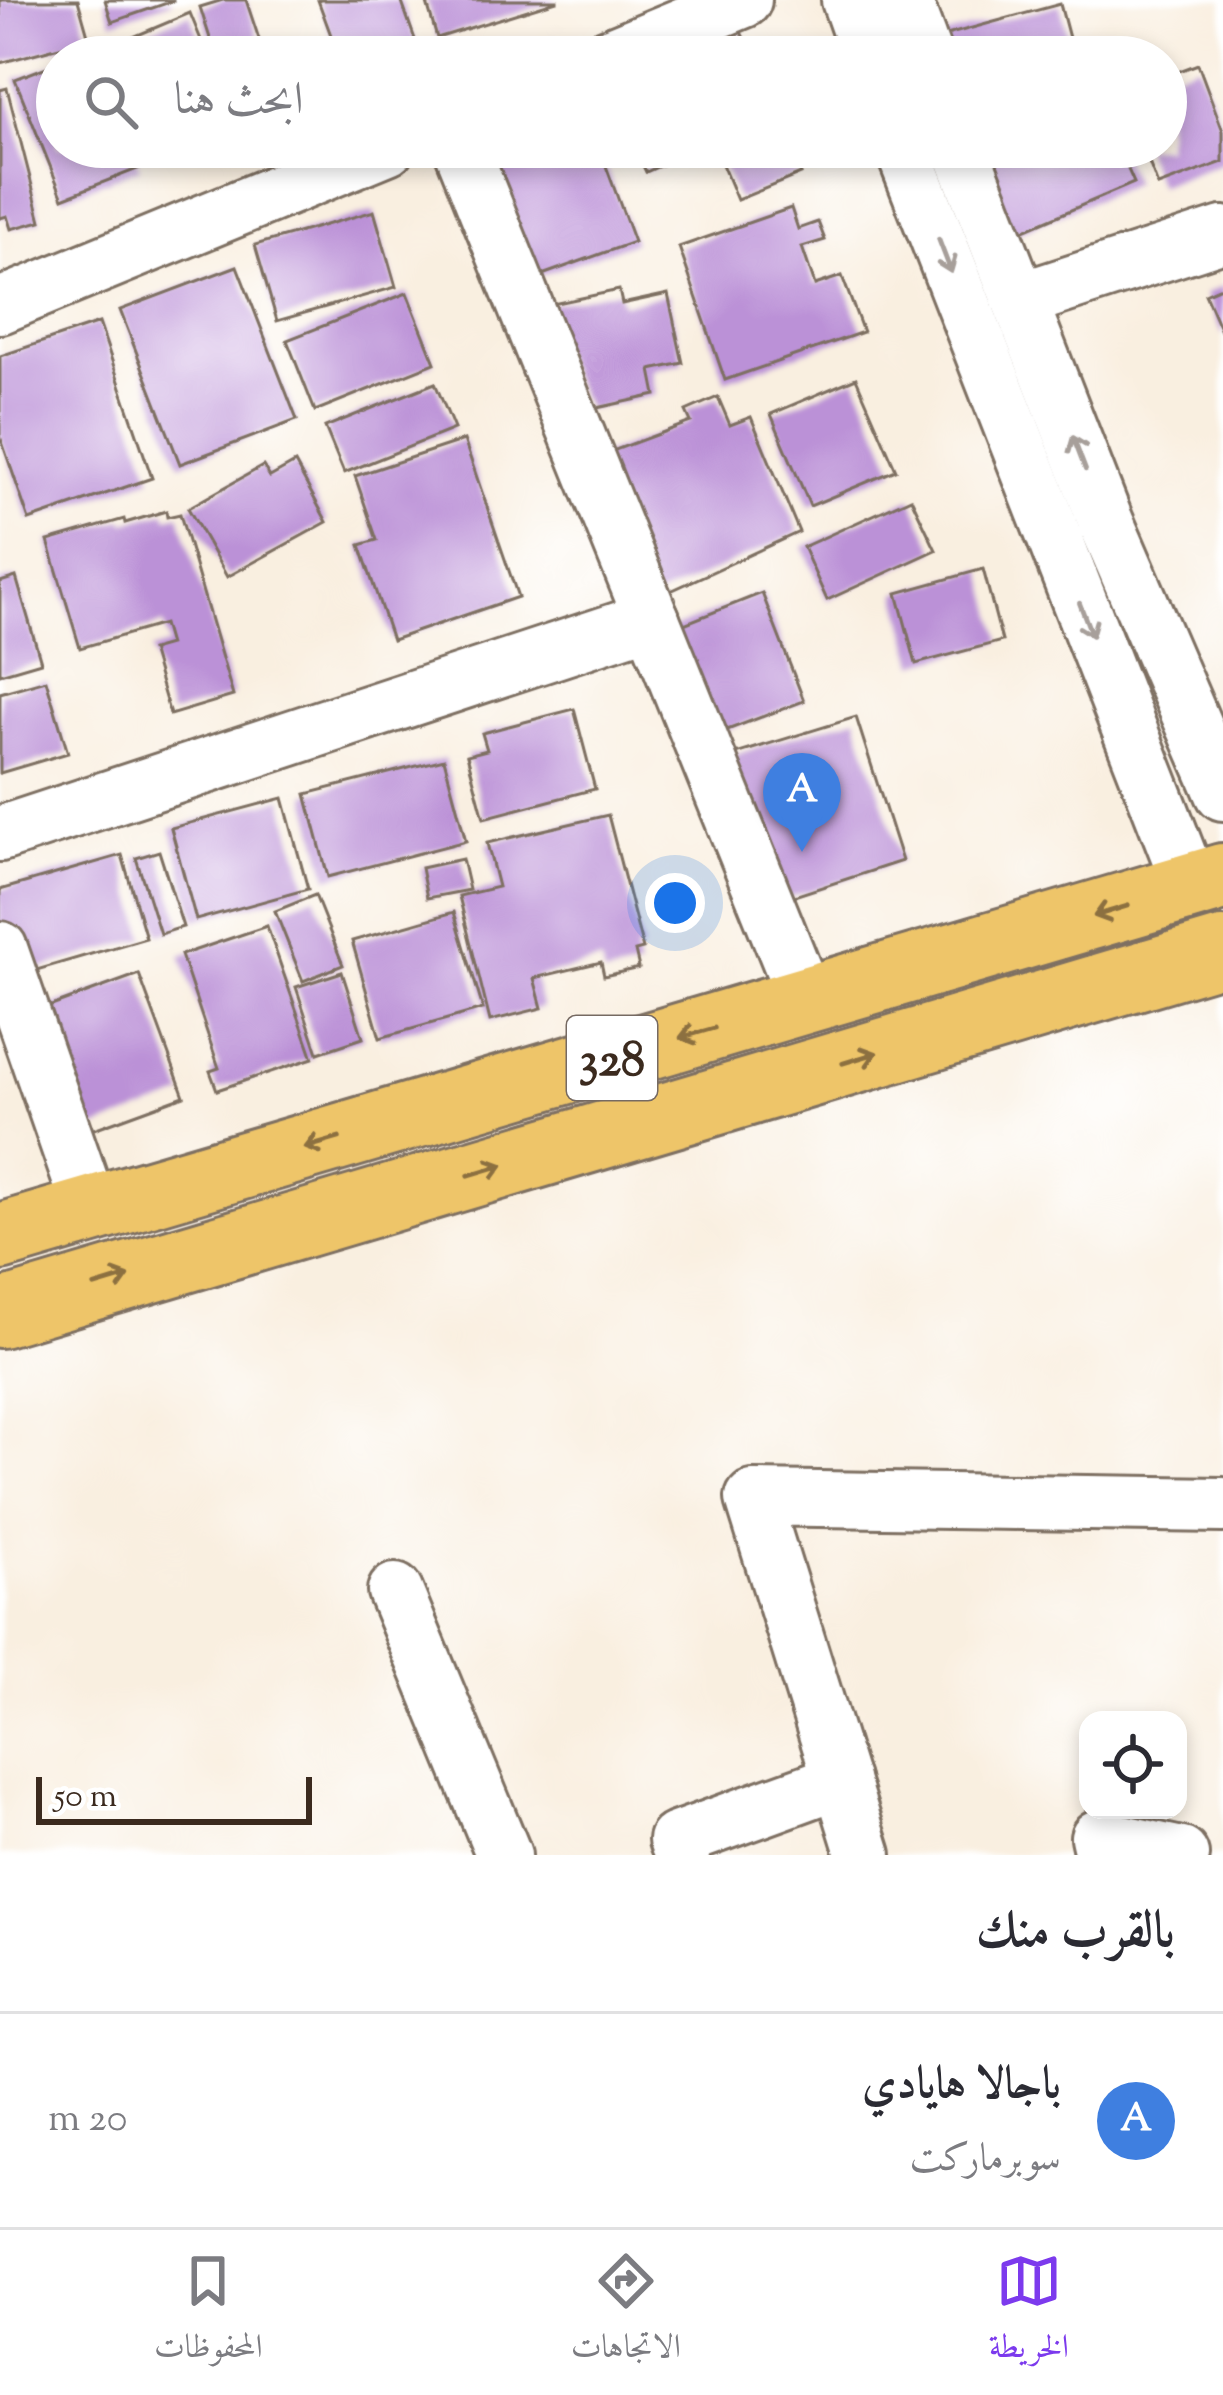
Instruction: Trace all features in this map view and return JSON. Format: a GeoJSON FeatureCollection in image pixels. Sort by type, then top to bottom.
{"type":"FeatureCollection","features":[{"type":"Feature","properties":{"kind":"main road","name":"328"},"geometry":{"type":"LineString","coordinates":[[0,1237],[1207,882]]}},
{"type":"Feature","properties":{"kind":"main road"},"geometry":{"type":"LineString","coordinates":[[0,1314],[1223,951]]}},
{"type":"Feature","properties":{"kind":"street"},"geometry":{"type":"LineString","coordinates":[[657,36],[744,0]]}},
{"type":"Feature","properties":{"kind":"street"},"geometry":{"type":"LineString","coordinates":[[849,0],[862,36]]}},
{"type":"Feature","properties":{"kind":"street"},"geometry":{"type":"LineString","coordinates":[[904,0],[917,36]]}},
{"type":"Feature","properties":{"kind":"street"},"geometry":{"type":"LineString","coordinates":[[0,306],[336,168]]}},
{"type":"Feature","properties":{"kind":"street"},"geometry":{"type":"LineString","coordinates":[[469,168],[806,1001]]}},
{"type":"Feature","properties":{"kind":"street"},"geometry":{"type":"LineString","coordinates":[[911,168],[1207,882]]}},
{"type":"Feature","properties":{"kind":"street"},"geometry":{"type":"LineString","coordinates":[[968,168],[1106,522],[1223,793]]}},
{"type":"Feature","properties":{"kind":"street"},"geometry":{"type":"LineString","coordinates":[[1020,300],[1223,234]]}},
{"type":"Feature","properties":{"kind":"street"},"geometry":{"type":"LineString","coordinates":[[0,834],[652,619]]}},
{"type":"Feature","properties":{"kind":"street"},"geometry":{"type":"LineString","coordinates":[[0,949],[91,1210]]}},
{"type":"Feature","properties":{"kind":"street"},"geometry":{"type":"LineString","coordinates":[[864,1855],[753,1498],[1223,1505]]}},
{"type":"Feature","properties":{"kind":"street"},"geometry":{"type":"LineString","coordinates":[[394,1591],[504,1855]]}},
{"type":"Feature","properties":{"kind":"street"},"geometry":{"type":"LineString","coordinates":[[682,1855],[676,1840],[841,1780]]}},
{"type":"Feature","properties":{"kind":"street"},"geometry":{"type":"LineString","coordinates":[[1102,1855],[1098,1837],[1181,1855]]}},
{"type":"Feature","properties":{"kind":"building"},"geometry":{"type":"Polygon","coordinates":[[[0,0],[78,0],[88,36],[36,36],[36,53],[0,63],[0,0]]]}},
{"type":"Feature","properties":{"kind":"building"},"geometry":{"type":"Polygon","coordinates":[[[105,0],[173,0],[173,1],[112,22],[105,0]]]}},
{"type":"Feature","properties":{"kind":"building"},"geometry":{"type":"Polygon","coordinates":[[[246,0],[258,36],[209,36],[200,7],[246,0]]]}},
{"type":"Feature","properties":{"kind":"building"},"geometry":{"type":"Polygon","coordinates":[[[318,0],[401,0],[414,36],[331,36],[318,0]]]}},
{"type":"Feature","properties":{"kind":"building"},"geometry":{"type":"Polygon","coordinates":[[[426,0],[557,0],[443,36],[436,36],[426,0]]]}},
{"type":"Feature","properties":{"kind":"building"},"geometry":{"type":"Polygon","coordinates":[[[1060,4],[1068,36],[943,36],[1060,4]]]}},
{"type":"Feature","properties":{"kind":"building"},"geometry":{"type":"Polygon","coordinates":[[[190,13],[199,36],[135,36],[190,13]]]}},
{"type":"Feature","properties":{"kind":"building"},"geometry":{"type":"Polygon","coordinates":[[[1198,64],[1223,131],[1223,162],[1158,186],[1151,168],[1187,168],[1187,68],[1198,64]]]}},
{"type":"Feature","properties":{"kind":"building"},"geometry":{"type":"Polygon","coordinates":[[[36,71],[36,131],[15,79],[36,71]]]}},
{"type":"Feature","properties":{"kind":"building"},"geometry":{"type":"Polygon","coordinates":[[[7,88],[41,221],[11,229],[7,216],[0,218],[0,90],[7,88]]]}},
{"type":"Feature","properties":{"kind":"building"},"geometry":{"type":"Polygon","coordinates":[[[51,168],[140,168],[63,198],[51,168]]]}},
{"type":"Feature","properties":{"kind":"building"},"geometry":{"type":"Polygon","coordinates":[[[487,168],[607,168],[634,242],[528,280],[487,168]]]}},
{"type":"Feature","properties":{"kind":"building"},"geometry":{"type":"Polygon","coordinates":[[[724,168],[798,168],[801,174],[737,200],[724,168]]]}},
{"type":"Feature","properties":{"kind":"building"},"geometry":{"type":"Polygon","coordinates":[[[982,168],[1127,168],[1134,183],[1008,237],[982,168]]]}},
{"type":"Feature","properties":{"kind":"building"},"geometry":{"type":"Polygon","coordinates":[[[791,208],[798,229],[818,222],[825,240],[802,247],[815,285],[842,276],[863,332],[725,380],[679,247],[791,208]]]}},
{"type":"Feature","properties":{"kind":"building"},"geometry":{"type":"Polygon","coordinates":[[[374,211],[396,287],[277,321],[255,245],[374,211]]]}},
{"type":"Feature","properties":{"kind":"building"},"geometry":{"type":"Polygon","coordinates":[[[237,266],[297,420],[180,464],[120,310],[237,266]]]}},
{"type":"Feature","properties":{"kind":"building"},"geometry":{"type":"Polygon","coordinates":[[[1223,286],[1223,336],[1205,294],[1223,286]]]}},
{"type":"Feature","properties":{"kind":"building"},"geometry":{"type":"Polygon","coordinates":[[[619,290],[622,304],[668,294],[683,363],[651,370],[656,395],[588,410],[538,307],[619,290]]]}},
{"type":"Feature","properties":{"kind":"building"},"geometry":{"type":"Polygon","coordinates":[[[407,293],[435,363],[315,411],[287,340],[407,293]]]}},
{"type":"Feature","properties":{"kind":"building"},"geometry":{"type":"Polygon","coordinates":[[[99,323],[152,478],[29,520],[0,436],[0,356],[99,323]]]}},
{"type":"Feature","properties":{"kind":"building"},"geometry":{"type":"Polygon","coordinates":[[[856,378],[896,470],[810,506],[771,414],[856,378]]]}},
{"type":"Feature","properties":{"kind":"building"},"geometry":{"type":"Polygon","coordinates":[[[435,383],[454,429],[344,473],[325,427],[435,383]]]}},
{"type":"Feature","properties":{"kind":"building"},"geometry":{"type":"Polygon","coordinates":[[[718,397],[730,425],[751,417],[799,532],[653,599],[596,457],[691,422],[686,411],[718,397]]]}},
{"type":"Feature","properties":{"kind":"building"},"geometry":{"type":"Polygon","coordinates":[[[464,440],[518,597],[392,640],[360,545],[377,540],[355,476],[464,440]]]}},
{"type":"Feature","properties":{"kind":"building"},"geometry":{"type":"Polygon","coordinates":[[[295,463],[327,522],[227,577],[188,508],[263,466],[270,477],[295,463]]]}},
{"type":"Feature","properties":{"kind":"building"},"geometry":{"type":"Polygon","coordinates":[[[911,498],[936,550],[827,600],[803,547],[911,498]]]}},
{"type":"Feature","properties":{"kind":"building"},"geometry":{"type":"Polygon","coordinates":[[[166,511],[167,517],[180,514],[233,696],[170,715],[151,650],[169,645],[163,624],[80,648],[48,541],[166,511]]]}},
{"type":"Feature","properties":{"kind":"building"},"geometry":{"type":"Polygon","coordinates":[[[983,569],[1002,641],[916,664],[897,593],[983,569]]]}},
{"type":"Feature","properties":{"kind":"building"},"geometry":{"type":"Polygon","coordinates":[[[16,577],[41,662],[0,674],[0,582],[16,577]]]}},
{"type":"Feature","properties":{"kind":"building"},"geometry":{"type":"Polygon","coordinates":[[[762,593],[804,701],[714,735],[671,629],[762,593]]]}},
{"type":"Feature","properties":{"kind":"building"},"geometry":{"type":"Polygon","coordinates":[[[46,680],[68,753],[0,773],[0,693],[46,680]]]}},
{"type":"Feature","properties":{"kind":"building"},"geometry":{"type":"Polygon","coordinates":[[[574,709],[595,789],[484,818],[467,755],[487,750],[482,733],[574,709]]]}},
{"type":"Feature","properties":{"kind":"building"},"geometry":{"type":"Polygon","coordinates":[[[856,717],[902,861],[773,903],[720,759],[856,717]]]}},
{"type":"Feature","properties":{"kind":"building"},"geometry":{"type":"Polygon","coordinates":[[[444,759],[466,841],[328,877],[306,794],[444,759]]]}},
{"type":"Feature","properties":{"kind":"building"},"geometry":{"type":"Polygon","coordinates":[[[283,798],[308,889],[196,920],[171,828],[283,798]]]}},
{"type":"Feature","properties":{"kind":"building"},"geometry":{"type":"Polygon","coordinates":[[[608,815],[643,949],[635,951],[639,968],[604,976],[601,962],[534,978],[542,1008],[490,1021],[459,896],[498,887],[487,843],[608,815]]]}},
{"type":"Feature","properties":{"kind":"building"},"geometry":{"type":"Polygon","coordinates":[[[159,851],[183,927],[160,934],[136,858],[159,851]]]}},
{"type":"Feature","properties":{"kind":"building"},"geometry":{"type":"Polygon","coordinates":[[[122,855],[146,938],[13,977],[0,931],[0,890],[122,855]]]}},
{"type":"Feature","properties":{"kind":"building"},"geometry":{"type":"Polygon","coordinates":[[[462,859],[469,890],[427,898],[421,868],[462,859]]]}},
{"type":"Feature","properties":{"kind":"building"},"geometry":{"type":"Polygon","coordinates":[[[315,895],[343,965],[303,981],[275,911],[315,895]]]}},
{"type":"Feature","properties":{"kind":"building"},"geometry":{"type":"Polygon","coordinates":[[[454,912],[483,1009],[380,1038],[352,941],[454,912]]]}},
{"type":"Feature","properties":{"kind":"building"},"geometry":{"type":"Polygon","coordinates":[[[267,926],[313,1058],[217,1090],[210,1071],[219,1068],[181,955],[267,926]]]}},
{"type":"Feature","properties":{"kind":"building"},"geometry":{"type":"Polygon","coordinates":[[[342,972],[363,1038],[318,1053],[296,987],[342,972]]]}},
{"type":"Feature","properties":{"kind":"building"},"geometry":{"type":"Polygon","coordinates":[[[139,974],[184,1096],[80,1134],[35,1012],[139,974]]]}},
{"type":"Feature","properties":{"kind":"place","name":"باجالا هايادي"},"geometry":{"type":"Point","coordinates":[802,852]}}]}
